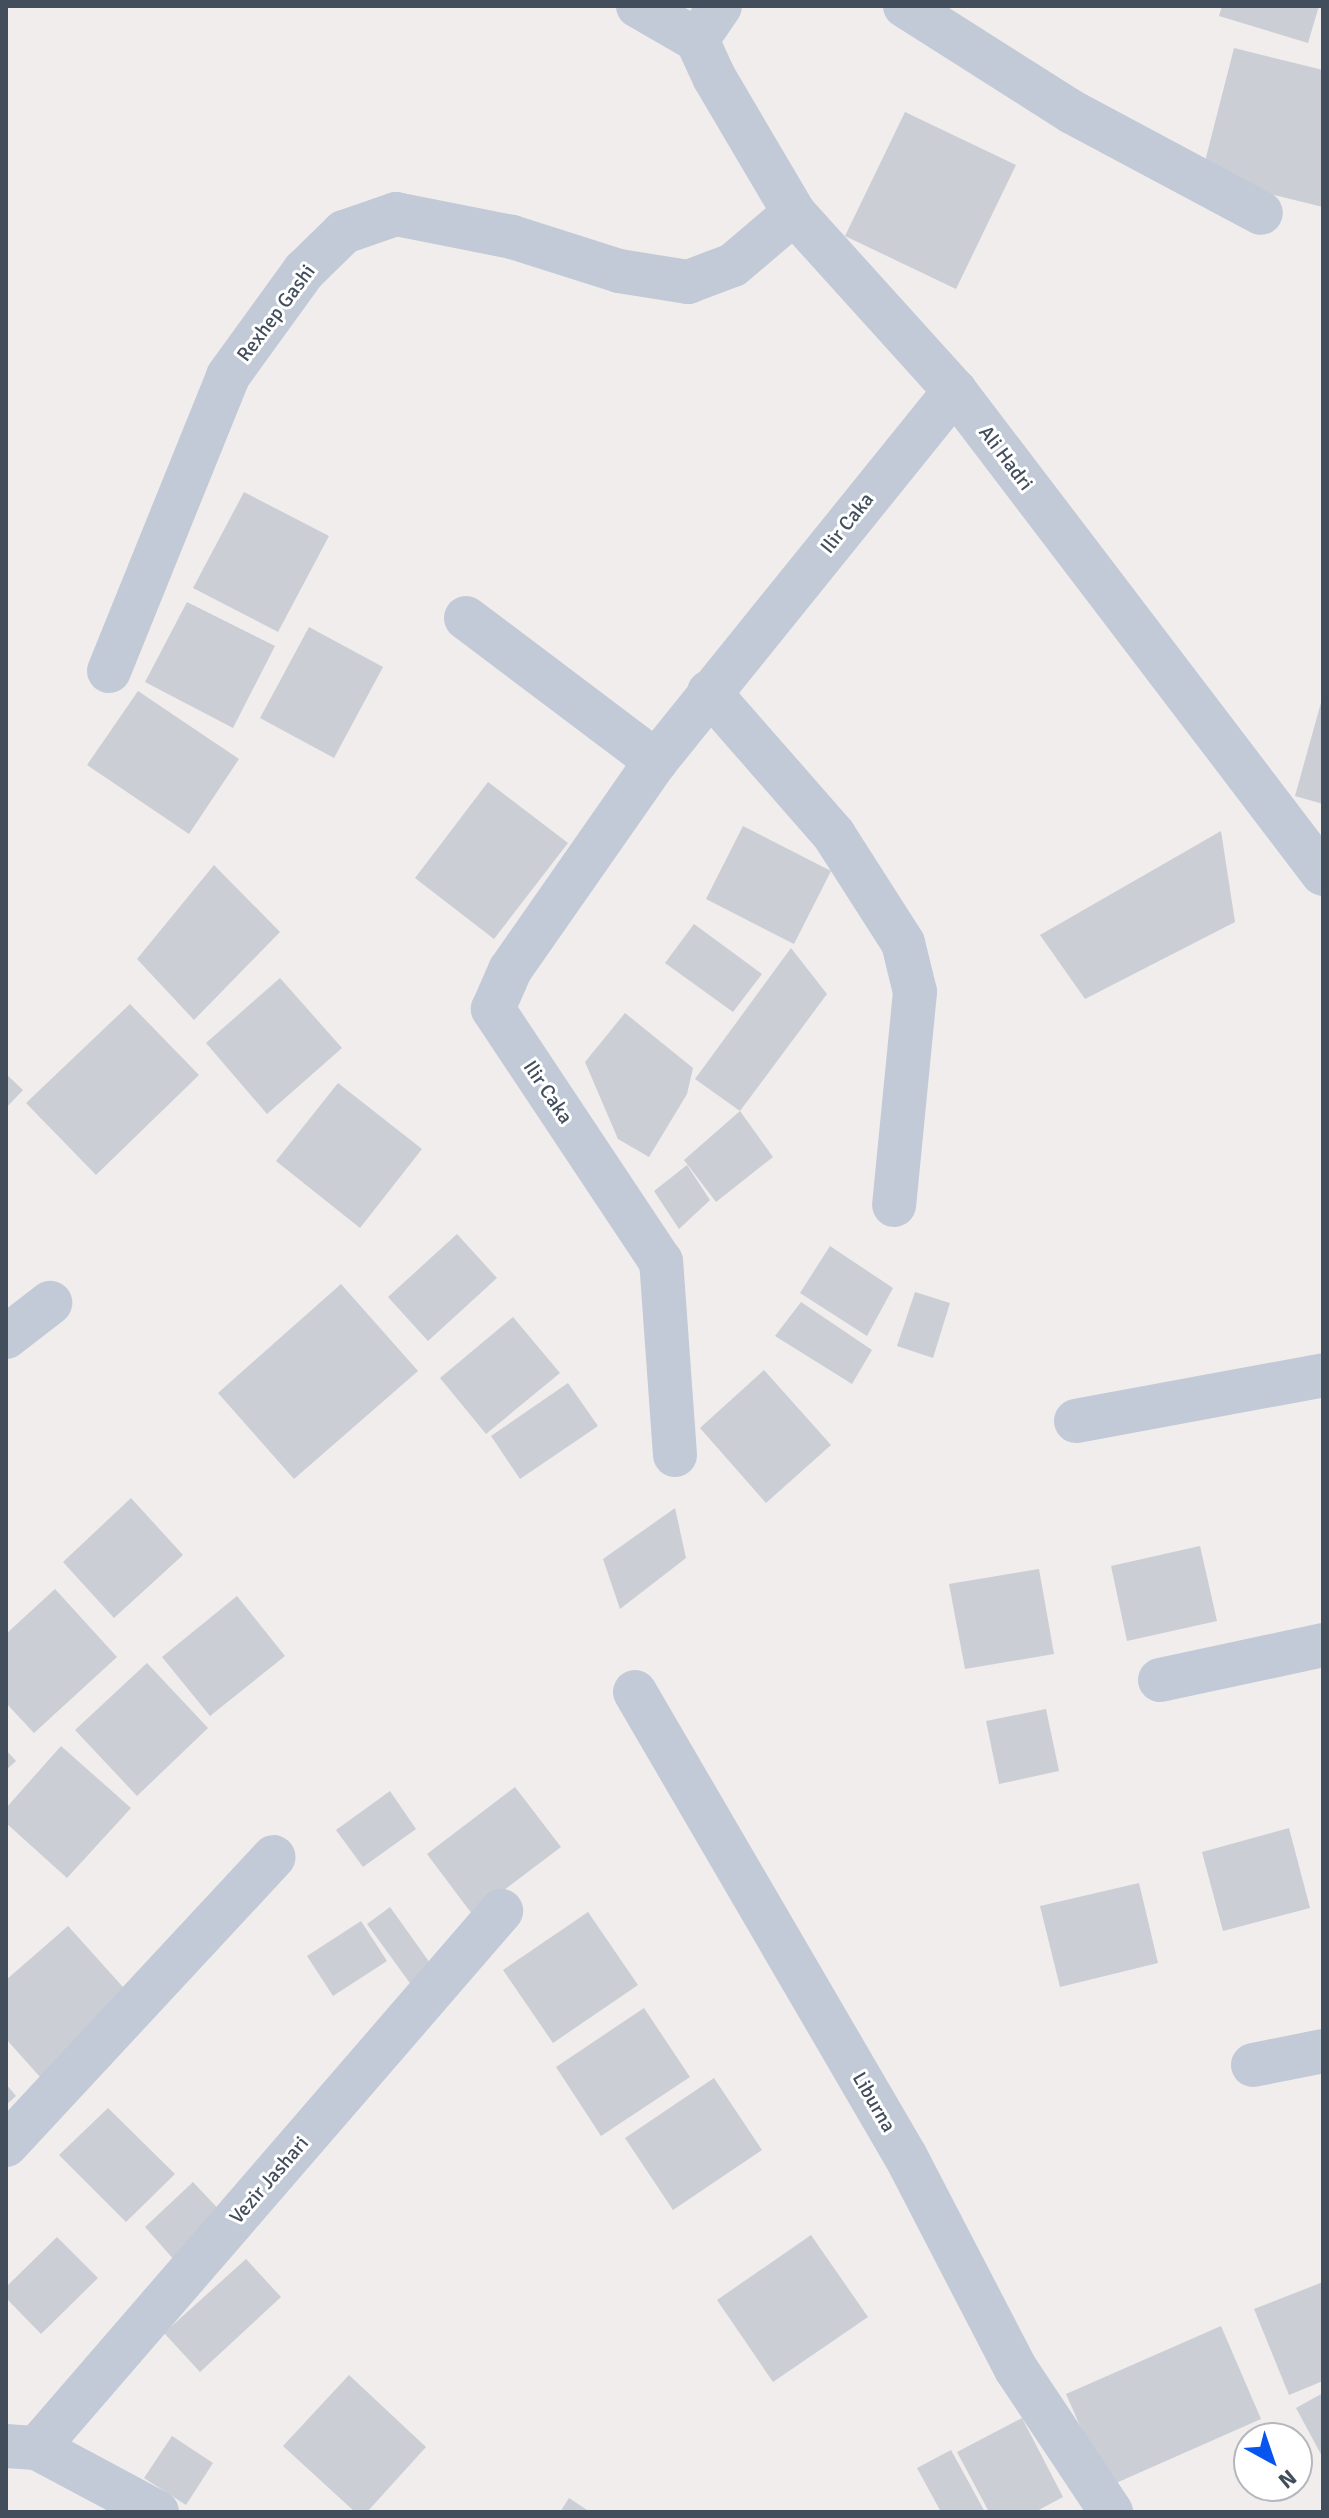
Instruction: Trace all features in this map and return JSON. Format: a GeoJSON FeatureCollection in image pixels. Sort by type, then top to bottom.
{"type":"FeatureCollection","features":[{"type":"Feature","properties":{"kind":"street"},"geometry":{"type":"LineString","coordinates":[[638,6],[708,23]]}},
{"type":"Feature","properties":{"kind":"street"},"geometry":{"type":"LineString","coordinates":[[905,6],[1072,112],[1261,213]]}},
{"type":"Feature","properties":{"kind":"street","name":"Ali Hadri"},"geometry":{"type":"LineString","coordinates":[[708,23],[714,77],[794,213],[955,391],[1323,874]]}},
{"type":"Feature","properties":{"kind":"street","name":"Rexhep Gashi"},"geometry":{"type":"LineString","coordinates":[[109,671],[228,376],[304,271],[344,232],[396,214],[512,237],[619,271],[688,282],[733,265],[794,213]]}},
{"type":"Feature","properties":{"kind":"street","name":"Ilir Caka"},"geometry":{"type":"LineString","coordinates":[[675,1455],[661,1262],[493,1009],[510,970],[656,761],[955,391]]}},
{"type":"Feature","properties":{"kind":"street"},"geometry":{"type":"LineString","coordinates":[[466,618],[656,761]]}},
{"type":"Feature","properties":{"kind":"street"},"geometry":{"type":"LineString","coordinates":[[709,692],[834,835],[903,943],[915,992],[894,1205]]}},
{"type":"Feature","properties":{"kind":"street"},"geometry":{"type":"LineString","coordinates":[[6,1337],[50,1303]]}},
{"type":"Feature","properties":{"kind":"street"},"geometry":{"type":"LineString","coordinates":[[1076,1421],[1323,1375]]}},
{"type":"Feature","properties":{"kind":"street"},"geometry":{"type":"LineString","coordinates":[[1160,1680],[1323,1645]]}},
{"type":"Feature","properties":{"kind":"street","name":"Liburna"},"geometry":{"type":"LineString","coordinates":[[635,1692],[906,2157],[1016,2369],[1111,2512]]}},
{"type":"Feature","properties":{"kind":"street"},"geometry":{"type":"LineString","coordinates":[[6,2145],[274,1857]]}},
{"type":"Feature","properties":{"kind":"street","name":"Vezir Jashari"},"geometry":{"type":"LineString","coordinates":[[157,2512],[22,2447],[501,1911]]}},
{"type":"Feature","properties":{"kind":"street"},"geometry":{"type":"LineString","coordinates":[[1253,2065],[1323,2051]]}},
{"type":"Feature","properties":{"kind":"building"},"geometry":{"type":"Polygon","coordinates":[[[1222,6],[1319,6],[1308,43],[1219,16],[1222,6]]]}},
{"type":"Feature","properties":{"kind":"building"},"geometry":{"type":"Polygon","coordinates":[[[1234,48],[1323,70],[1323,207],[1201,177],[1234,48]]]}},
{"type":"Feature","properties":{"kind":"building"},"geometry":{"type":"Polygon","coordinates":[[[905,112],[1016,165],[956,289],[845,236],[905,112]]]}},
{"type":"Feature","properties":{"kind":"building"},"geometry":{"type":"Polygon","coordinates":[[[244,492],[329,536],[278,632],[193,588],[244,492]]]}},
{"type":"Feature","properties":{"kind":"building"},"geometry":{"type":"Polygon","coordinates":[[[187,602],[275,646],[233,728],[145,682],[187,602]]]}},
{"type":"Feature","properties":{"kind":"building"},"geometry":{"type":"Polygon","coordinates":[[[309,627],[383,667],[334,758],[260,718],[309,627]]]}},
{"type":"Feature","properties":{"kind":"building"},"geometry":{"type":"Polygon","coordinates":[[[138,691],[239,759],[189,834],[87,765],[138,691]]]}},
{"type":"Feature","properties":{"kind":"building"},"geometry":{"type":"Polygon","coordinates":[[[1323,699],[1323,804],[1295,796],[1323,699]]]}},
{"type":"Feature","properties":{"kind":"building"},"geometry":{"type":"Polygon","coordinates":[[[488,782],[568,843],[494,939],[415,878],[488,782]]]}},
{"type":"Feature","properties":{"kind":"building"},"geometry":{"type":"Polygon","coordinates":[[[743,826],[831,871],[794,944],[706,899],[743,826]]]}},
{"type":"Feature","properties":{"kind":"building"},"geometry":{"type":"Polygon","coordinates":[[[1221,831],[1235,922],[1085,999],[1040,935],[1221,831]]]}},
{"type":"Feature","properties":{"kind":"building"},"geometry":{"type":"Polygon","coordinates":[[[214,865],[280,932],[194,1020],[137,959],[214,865]]]}},
{"type":"Feature","properties":{"kind":"building"},"geometry":{"type":"Polygon","coordinates":[[[694,924],[762,974],[733,1012],[665,963],[694,924]]]}},
{"type":"Feature","properties":{"kind":"building"},"geometry":{"type":"Polygon","coordinates":[[[791,948],[827,994],[740,1111],[695,1079],[791,948]]]}},
{"type":"Feature","properties":{"kind":"building"},"geometry":{"type":"Polygon","coordinates":[[[280,978],[342,1048],[267,1114],[206,1043],[280,978]]]}},
{"type":"Feature","properties":{"kind":"building"},"geometry":{"type":"Polygon","coordinates":[[[130,1004],[199,1075],[96,1175],[26,1103],[130,1004]]]}},
{"type":"Feature","properties":{"kind":"building"},"geometry":{"type":"Polygon","coordinates":[[[625,1013],[693,1068],[687,1094],[649,1157],[618,1139],[585,1062],[625,1013]]]}},
{"type":"Feature","properties":{"kind":"building"},"geometry":{"type":"Polygon","coordinates":[[[6,1074],[23,1090],[6,1108],[6,1074]]]}},
{"type":"Feature","properties":{"kind":"building"},"geometry":{"type":"Polygon","coordinates":[[[338,1083],[422,1149],[360,1228],[276,1161],[338,1083]]]}},
{"type":"Feature","properties":{"kind":"building"},"geometry":{"type":"Polygon","coordinates":[[[740,1111],[773,1157],[716,1202],[684,1160],[740,1111]]]}},
{"type":"Feature","properties":{"kind":"building"},"geometry":{"type":"Polygon","coordinates":[[[687,1165],[710,1200],[679,1229],[654,1191],[687,1165]]]}},
{"type":"Feature","properties":{"kind":"building"},"geometry":{"type":"Polygon","coordinates":[[[457,1234],[497,1278],[428,1341],[388,1297],[457,1234]]]}},
{"type":"Feature","properties":{"kind":"building"},"geometry":{"type":"Polygon","coordinates":[[[830,1246],[893,1288],[867,1336],[800,1293],[830,1246]]]}},
{"type":"Feature","properties":{"kind":"building"},"geometry":{"type":"Polygon","coordinates":[[[341,1284],[418,1371],[294,1479],[218,1393],[341,1284]]]}},
{"type":"Feature","properties":{"kind":"building"},"geometry":{"type":"Polygon","coordinates":[[[915,1292],[950,1303],[933,1358],[897,1346],[915,1292]]]}},
{"type":"Feature","properties":{"kind":"building"},"geometry":{"type":"Polygon","coordinates":[[[801,1302],[872,1350],[852,1384],[775,1336],[801,1302]]]}},
{"type":"Feature","properties":{"kind":"building"},"geometry":{"type":"Polygon","coordinates":[[[513,1317],[560,1373],[486,1434],[440,1378],[513,1317]]]}},
{"type":"Feature","properties":{"kind":"building"},"geometry":{"type":"Polygon","coordinates":[[[764,1370],[831,1445],[766,1503],[700,1428],[764,1370]]]}},
{"type":"Feature","properties":{"kind":"building"},"geometry":{"type":"Polygon","coordinates":[[[568,1383],[598,1426],[520,1479],[491,1436],[568,1383]]]}},
{"type":"Feature","properties":{"kind":"building"},"geometry":{"type":"Polygon","coordinates":[[[131,1498],[183,1555],[114,1618],[63,1562],[131,1498]]]}},
{"type":"Feature","properties":{"kind":"building"},"geometry":{"type":"Polygon","coordinates":[[[675,1508],[686,1558],[620,1609],[603,1559],[675,1508]]]}},
{"type":"Feature","properties":{"kind":"building"},"geometry":{"type":"Polygon","coordinates":[[[1200,1546],[1217,1621],[1127,1641],[1111,1566],[1200,1546]]]}},
{"type":"Feature","properties":{"kind":"building"},"geometry":{"type":"Polygon","coordinates":[[[1039,1569],[1054,1654],[965,1669],[949,1584],[1039,1569]]]}},
{"type":"Feature","properties":{"kind":"building"},"geometry":{"type":"Polygon","coordinates":[[[55,1589],[117,1657],[34,1733],[6,1703],[6,1634],[55,1589]]]}},
{"type":"Feature","properties":{"kind":"building"},"geometry":{"type":"Polygon","coordinates":[[[237,1596],[285,1656],[210,1716],[162,1657],[237,1596]]]}},
{"type":"Feature","properties":{"kind":"building"},"geometry":{"type":"Polygon","coordinates":[[[147,1663],[208,1728],[137,1796],[75,1730],[147,1663]]]}},
{"type":"Feature","properties":{"kind":"building"},"geometry":{"type":"Polygon","coordinates":[[[1046,1709],[1059,1771],[999,1784],[986,1721],[1046,1709]]]}},
{"type":"Feature","properties":{"kind":"building"},"geometry":{"type":"Polygon","coordinates":[[[61,1746],[131,1808],[67,1878],[6,1823],[6,1808],[61,1746]]]}},
{"type":"Feature","properties":{"kind":"building"},"geometry":{"type":"Polygon","coordinates":[[[6,1750],[16,1761],[6,1770],[6,1750]]]}},
{"type":"Feature","properties":{"kind":"building"},"geometry":{"type":"Polygon","coordinates":[[[515,1787],[561,1847],[472,1914],[427,1854],[515,1787]]]}},
{"type":"Feature","properties":{"kind":"building"},"geometry":{"type":"Polygon","coordinates":[[[390,1791],[416,1829],[363,1867],[336,1830],[390,1791]]]}},
{"type":"Feature","properties":{"kind":"building"},"geometry":{"type":"Polygon","coordinates":[[[1289,1828],[1310,1908],[1223,1931],[1202,1852],[1289,1828]]]}},
{"type":"Feature","properties":{"kind":"building"},"geometry":{"type":"Polygon","coordinates":[[[1139,1883],[1158,1963],[1060,1987],[1040,1906],[1139,1883]]]}},
{"type":"Feature","properties":{"kind":"building"},"geometry":{"type":"Polygon","coordinates":[[[390,1907],[435,1970],[412,1986],[367,1924],[390,1907]]]}},
{"type":"Feature","properties":{"kind":"building"},"geometry":{"type":"Polygon","coordinates":[[[588,1912],[638,1985],[553,2043],[503,1970],[588,1912]]]}},
{"type":"Feature","properties":{"kind":"building"},"geometry":{"type":"Polygon","coordinates":[[[361,1921],[387,1961],[333,1996],[307,1956],[361,1921]]]}},
{"type":"Feature","properties":{"kind":"building"},"geometry":{"type":"Polygon","coordinates":[[[68,1926],[131,1996],[41,2078],[6,2039],[6,1980],[68,1926]]]}},
{"type":"Feature","properties":{"kind":"building"},"geometry":{"type":"Polygon","coordinates":[[[644,2008],[690,2077],[601,2136],[556,2067],[644,2008]]]}},
{"type":"Feature","properties":{"kind":"building"},"geometry":{"type":"Polygon","coordinates":[[[714,2078],[762,2150],[673,2210],[625,2138],[714,2078]]]}},
{"type":"Feature","properties":{"kind":"building"},"geometry":{"type":"Polygon","coordinates":[[[6,2084],[16,2096],[6,2105],[6,2084]]]}},
{"type":"Feature","properties":{"kind":"building"},"geometry":{"type":"Polygon","coordinates":[[[108,2108],[175,2174],[126,2222],[59,2155],[108,2108]]]}},
{"type":"Feature","properties":{"kind":"building"},"geometry":{"type":"Polygon","coordinates":[[[193,2182],[226,2217],[176,2262],[145,2227],[193,2182]]]}},
{"type":"Feature","properties":{"kind":"building"},"geometry":{"type":"Polygon","coordinates":[[[811,2235],[868,2317],[773,2382],[717,2300],[811,2235]]]}},
{"type":"Feature","properties":{"kind":"building"},"geometry":{"type":"Polygon","coordinates":[[[57,2237],[98,2278],[41,2334],[6,2298],[6,2287],[57,2237]]]}},
{"type":"Feature","properties":{"kind":"building"},"geometry":{"type":"Polygon","coordinates":[[[246,2259],[281,2297],[200,2372],[164,2333],[246,2259]]]}},
{"type":"Feature","properties":{"kind":"building"},"geometry":{"type":"Polygon","coordinates":[[[1323,2282],[1323,2381],[1289,2395],[1254,2309],[1323,2282]]]}},
{"type":"Feature","properties":{"kind":"building"},"geometry":{"type":"Polygon","coordinates":[[[1221,2326],[1261,2419],[1233,2422],[1233,2431],[1107,2487],[1066,2394],[1221,2326]]]}},
{"type":"Feature","properties":{"kind":"building"},"geometry":{"type":"Polygon","coordinates":[[[349,2375],[426,2447],[367,2512],[355,2512],[283,2446],[349,2375]]]}},
{"type":"Feature","properties":{"kind":"building"},"geometry":{"type":"Polygon","coordinates":[[[1323,2393],[1323,2458],[1313,2439],[1313,2422],[1304,2422],[1296,2408],[1323,2393]]]}},
{"type":"Feature","properties":{"kind":"building"},"geometry":{"type":"Polygon","coordinates":[[[1022,2418],[1063,2497],[1035,2512],[989,2512],[957,2452],[1022,2418]]]}},
{"type":"Feature","properties":{"kind":"building"},"geometry":{"type":"Polygon","coordinates":[[[172,2436],[213,2463],[186,2505],[144,2478],[172,2436]]]}},
{"type":"Feature","properties":{"kind":"building"},"geometry":{"type":"Polygon","coordinates":[[[951,2450],[985,2512],[941,2512],[917,2468],[951,2450]]]}},
{"type":"Feature","properties":{"kind":"building"},"geometry":{"type":"Polygon","coordinates":[[[569,2498],[590,2512],[560,2512],[569,2498]]]}}]}
